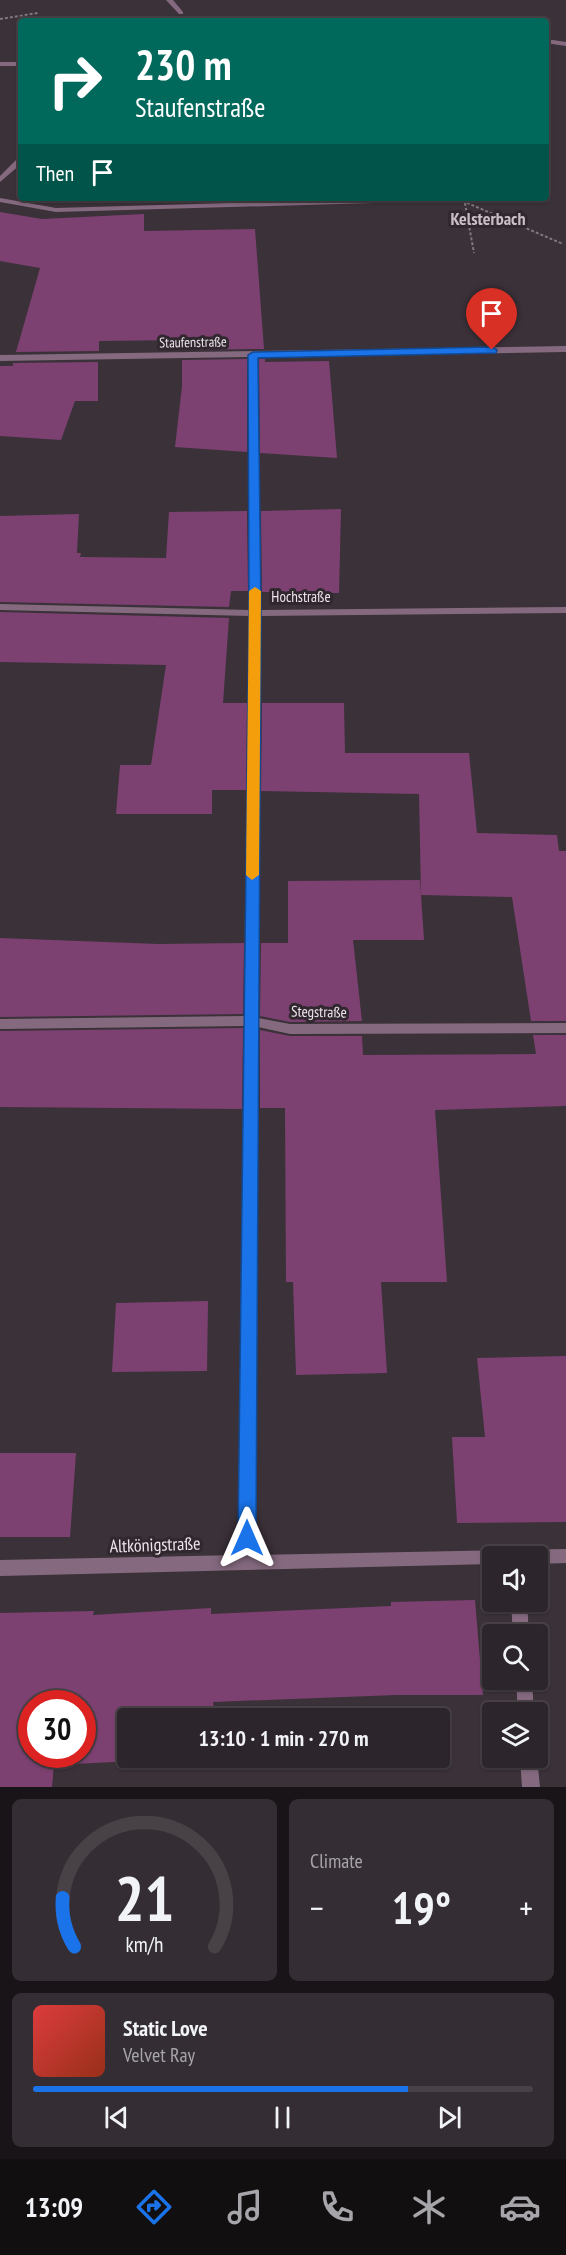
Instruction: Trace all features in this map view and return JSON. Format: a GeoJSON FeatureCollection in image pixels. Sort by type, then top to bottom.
{"type":"FeatureCollection","features":[{"type":"Feature","properties":{"kind":"street"},"geometry":{"type":"LineString","coordinates":[[169,0],[181,13]]}},
{"type":"Feature","properties":{"kind":"street"},"geometry":{"type":"LineString","coordinates":[[549,41],[566,44]]}},
{"type":"Feature","properties":{"kind":"street"},"geometry":{"type":"LineString","coordinates":[[0,64],[18,64]]}},
{"type":"Feature","properties":{"kind":"street"},"geometry":{"type":"LineString","coordinates":[[0,180],[18,163]]}},
{"type":"Feature","properties":{"kind":"street"},"geometry":{"type":"LineString","coordinates":[[0,200],[56,210],[374,201]]}},
{"type":"Feature","properties":{"kind":"street","name":"Staufenstraße"},"geometry":{"type":"LineString","coordinates":[[0,358],[566,349]]}},
{"type":"Feature","properties":{"kind":"street"},"geometry":{"type":"LineString","coordinates":[[247,1562],[255,613],[253,355]]}},
{"type":"Feature","properties":{"kind":"street","name":"Hochstraße"},"geometry":{"type":"LineString","coordinates":[[0,607],[255,613],[566,610]]}},
{"type":"Feature","properties":{"kind":"street","name":"Stegstraße"},"geometry":{"type":"LineString","coordinates":[[0,1024],[251,1021],[290,1029],[566,1028]]}},
{"type":"Feature","properties":{"kind":"street"},"geometry":{"type":"LineString","coordinates":[[548,1556],[566,1556]]}},
{"type":"Feature","properties":{"kind":"street","name":"Altkönigstraße"},"geometry":{"type":"LineString","coordinates":[[0,1568],[482,1557]]}},
{"type":"Feature","properties":{"kind":"street"},"geometry":{"type":"LineString","coordinates":[[530,1768],[531,1787]]}},
{"type":"Feature","properties":{"kind":"path"},"geometry":{"type":"LineString","coordinates":[[0,19],[38,13]]}},
{"type":"Feature","properties":{"kind":"path"},"geometry":{"type":"LineString","coordinates":[[464,201],[474,253]]}},
{"type":"Feature","properties":{"kind":"path"},"geometry":{"type":"LineString","coordinates":[[466,201],[562,244]]}},
{"type":"Feature","properties":{"kind":"building"},"geometry":{"type":"Polygon","coordinates":[[[0,212],[42,219],[144,214],[144,231],[255,229],[264,349],[182,350],[182,340],[99,341],[99,351],[16,352],[40,268],[0,261],[0,212]]]}},
{"type":"Feature","properties":{"kind":"building"},"geometry":{"type":"Polygon","coordinates":[[[247,359],[247,452],[175,447],[182,386],[182,360],[247,359]]]}},
{"type":"Feature","properties":{"kind":"building"},"geometry":{"type":"Polygon","coordinates":[[[259,359],[265,359],[265,362],[329,361],[337,458],[260,453],[259,359]]]}},
{"type":"Feature","properties":{"kind":"building"},"geometry":{"type":"Polygon","coordinates":[[[98,362],[98,401],[75,401],[61,440],[0,436],[0,366],[13,366],[13,363],[98,362]]]}},
{"type":"Feature","properties":{"kind":"building"},"geometry":{"type":"Polygon","coordinates":[[[341,509],[339,593],[262,592],[261,511],[341,509]]]}},
{"type":"Feature","properties":{"kind":"building"},"geometry":{"type":"Polygon","coordinates":[[[247,511],[248,591],[231,591],[229,607],[0,602],[0,516],[79,514],[77,553],[81,553],[80,557],[166,558],[169,512],[247,511]]]}},
{"type":"Feature","properties":{"kind":"building"},"geometry":{"type":"Polygon","coordinates":[[[0,612],[229,618],[223,703],[247,703],[246,790],[212,790],[212,814],[116,814],[120,765],[151,765],[166,665],[0,662],[0,612]]]}},
{"type":"Feature","properties":{"kind":"building"},"geometry":{"type":"Polygon","coordinates":[[[262,703],[344,703],[345,753],[469,753],[477,833],[557,835],[559,851],[566,851],[566,1021],[531,1021],[512,897],[421,895],[419,794],[261,791],[262,703]]]}},
{"type":"Feature","properties":{"kind":"building"},"geometry":{"type":"Polygon","coordinates":[[[420,880],[424,940],[353,940],[362,1021],[290,1022],[260,1016],[261,943],[288,943],[288,881],[420,880]]]}},
{"type":"Feature","properties":{"kind":"building"},"geometry":{"type":"Polygon","coordinates":[[[0,938],[158,944],[244,943],[243,1014],[0,1017],[0,938]]]}},
{"type":"Feature","properties":{"kind":"building"},"geometry":{"type":"Polygon","coordinates":[[[243,1028],[242,1109],[0,1107],[0,1031],[243,1028]]]}},
{"type":"Feature","properties":{"kind":"building"},"geometry":{"type":"Polygon","coordinates":[[[260,1030],[290,1036],[362,1036],[363,1055],[536,1054],[533,1035],[566,1035],[566,1106],[435,1110],[447,1282],[381,1282],[387,1373],[296,1375],[293,1282],[286,1282],[285,1108],[260,1108],[260,1030]]]}},
{"type":"Feature","properties":{"kind":"building"},"geometry":{"type":"Polygon","coordinates":[[[208,1301],[207,1371],[112,1372],[116,1303],[208,1301]]]}},
{"type":"Feature","properties":{"kind":"building"},"geometry":{"type":"Polygon","coordinates":[[[566,1356],[566,1522],[457,1523],[452,1437],[485,1437],[477,1358],[566,1356]]]}},
{"type":"Feature","properties":{"kind":"building"},"geometry":{"type":"Polygon","coordinates":[[[0,1453],[76,1453],[70,1537],[0,1537],[0,1453]]]}},
{"type":"Feature","properties":{"kind":"building"},"geometry":{"type":"Polygon","coordinates":[[[475,1600],[483,1695],[396,1695],[213,1702],[214,1708],[117,1708],[117,1762],[96,1763],[96,1690],[18,1690],[18,1768],[54,1768],[52,1787],[0,1787],[0,1613],[94,1611],[93,1615],[211,1608],[211,1614],[391,1606],[391,1602],[475,1600]]]}},
{"type":"Feature","properties":{"kind":"slow traffic"},"geometry":{"type":"LineString","coordinates":[[252,875],[255,591]]}},
{"type":"Feature","properties":{"kind":"district","name":"Kelsterbach"},"geometry":{"type":"Point","coordinates":[488,219]}},
{"type":"Feature","properties":{"kind":"route"},"geometry":{"type":"LineString","coordinates":[[247,1538],[255,613],[253,355],[492,350]]}}]}
